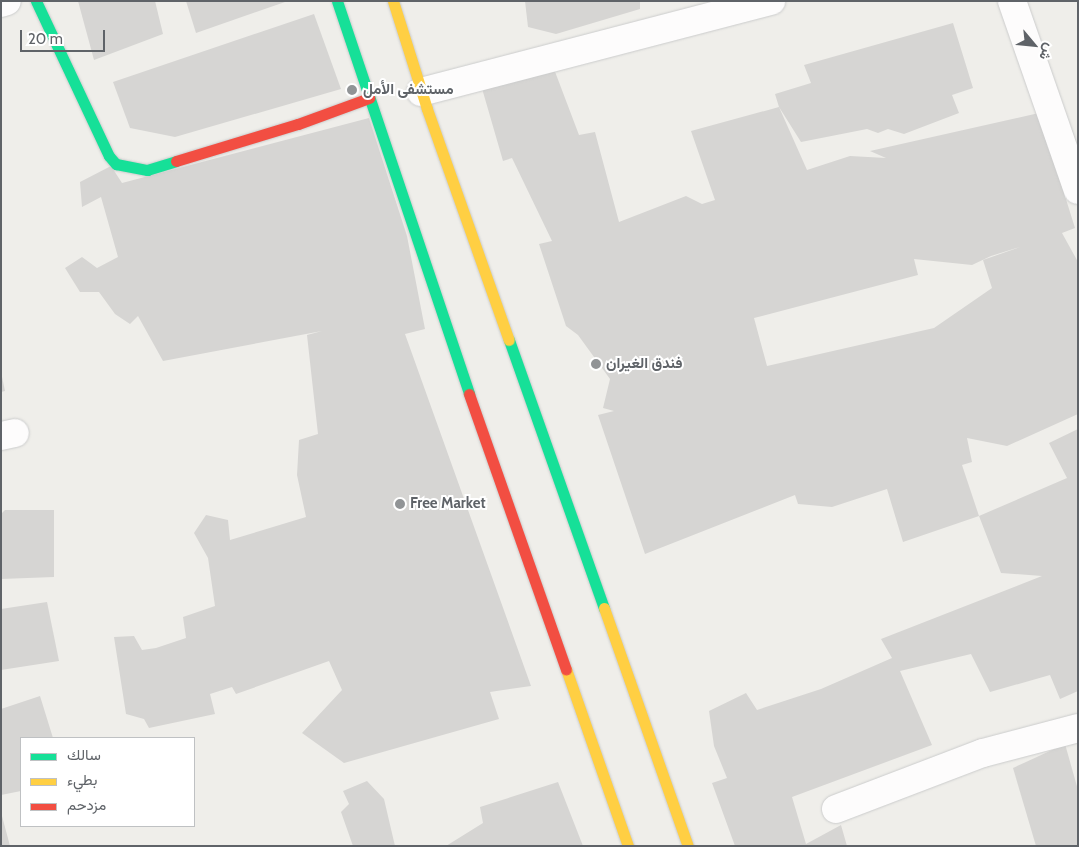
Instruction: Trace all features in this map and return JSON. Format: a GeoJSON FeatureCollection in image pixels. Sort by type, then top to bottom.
{"type":"FeatureCollection","features":[{"type":"Feature","properties":{"kind":"main road"},"geometry":{"type":"LineString","coordinates":[[36,1],[109,156],[116,164],[125,167],[147,170],[298,124],[369,98]]}},
{"type":"Feature","properties":{"kind":"main road"},"geometry":{"type":"LineString","coordinates":[[338,1],[369,98],[628,846]]}},
{"type":"Feature","properties":{"kind":"main road"},"geometry":{"type":"LineString","coordinates":[[393,1],[421,92],[688,846]]}},
{"type":"Feature","properties":{"kind":"street"},"geometry":{"type":"LineString","coordinates":[[1,3],[7,1]]}},
{"type":"Feature","properties":{"kind":"street"},"geometry":{"type":"LineString","coordinates":[[421,92],[771,1]]}},
{"type":"Feature","properties":{"kind":"street"},"geometry":{"type":"LineString","coordinates":[[1012,1],[1078,190]]}},
{"type":"Feature","properties":{"kind":"street"},"geometry":{"type":"LineString","coordinates":[[836,809],[983,753],[1078,728]]}},
{"type":"Feature","properties":{"kind":"building"},"geometry":{"type":"Polygon","coordinates":[[[78,1],[155,1],[163,34],[94,60],[78,1]]]}},
{"type":"Feature","properties":{"kind":"building"},"geometry":{"type":"Polygon","coordinates":[[[186,1],[285,1],[285,2],[196,33],[186,1]]]}},
{"type":"Feature","properties":{"kind":"building"},"geometry":{"type":"Polygon","coordinates":[[[525,1],[640,1],[640,9],[556,34],[528,27],[525,1]]]}},
{"type":"Feature","properties":{"kind":"building"},"geometry":{"type":"Polygon","coordinates":[[[314,14],[341,89],[175,137],[130,128],[113,82],[314,14]]]}},
{"type":"Feature","properties":{"kind":"building"},"geometry":{"type":"Polygon","coordinates":[[[953,23],[973,88],[952,95],[959,113],[904,134],[888,129],[878,133],[867,129],[801,142],[779,107],[775,94],[811,83],[804,65],[953,23]]]}},
{"type":"Feature","properties":{"kind":"building"},"geometry":{"type":"Polygon","coordinates":[[[554,69],[579,135],[595,132],[619,222],[686,196],[702,204],[715,200],[691,131],[779,107],[807,170],[850,156],[886,158],[870,151],[1039,113],[1075,228],[1062,233],[1078,262],[1078,414],[1007,446],[967,438],[972,462],[962,465],[979,516],[903,542],[887,489],[832,507],[798,504],[795,495],[645,554],[598,415],[614,411],[603,408],[610,379],[578,335],[566,326],[539,244],[552,241],[512,158],[503,161],[481,85],[554,69]],[[1020,247],[991,256],[972,265],[914,259],[918,275],[754,318],[767,366],[934,328],[992,288],[983,260],[1020,247]]]}},
{"type":"Feature","properties":{"kind":"building"},"geometry":{"type":"Polygon","coordinates":[[[369,118],[407,236],[425,329],[405,334],[531,686],[490,692],[499,719],[344,763],[302,733],[342,690],[329,661],[236,694],[232,687],[210,694],[215,714],[149,728],[144,719],[126,714],[114,637],[134,636],[142,650],[156,648],[186,638],[183,617],[215,606],[208,558],[194,533],[206,515],[228,520],[230,540],[306,517],[297,475],[299,440],[318,434],[307,335],[322,331],[163,361],[138,316],[130,324],[115,314],[99,292],[80,292],[65,268],[82,257],[97,268],[118,257],[101,197],[82,207],[80,182],[111,166],[122,183],[369,118]]]}},
{"type":"Feature","properties":{"kind":"building"},"geometry":{"type":"Polygon","coordinates":[[[1,372],[5,391],[1,392],[1,372]]]}},
{"type":"Feature","properties":{"kind":"building"},"geometry":{"type":"Polygon","coordinates":[[[1078,429],[1078,691],[1060,699],[1050,675],[990,692],[971,654],[900,671],[932,745],[792,797],[806,844],[841,825],[847,846],[735,846],[712,783],[727,778],[714,746],[709,711],[746,693],[757,710],[821,689],[892,658],[881,639],[1042,576],[1001,573],[979,516],[1067,478],[1049,443],[1078,429]]]}},
{"type":"Feature","properties":{"kind":"building"},"geometry":{"type":"Polygon","coordinates":[[[5,510],[54,510],[54,577],[1,579],[1,514],[5,510]]]}},
{"type":"Feature","properties":{"kind":"building"},"geometry":{"type":"Polygon","coordinates":[[[47,602],[59,661],[1,670],[1,609],[47,602]]]}},
{"type":"Feature","properties":{"kind":"building"},"geometry":{"type":"Polygon","coordinates":[[[40,696],[53,737],[20,737],[20,791],[1,795],[1,709],[40,696]]]}},
{"type":"Feature","properties":{"kind":"building"},"geometry":{"type":"Polygon","coordinates":[[[1065,744],[1078,790],[1078,846],[1036,846],[1013,768],[1065,744]]]}},
{"type":"Feature","properties":{"kind":"building"},"geometry":{"type":"Polygon","coordinates":[[[367,781],[384,799],[395,846],[353,846],[341,812],[349,804],[343,791],[367,781]]]}},
{"type":"Feature","properties":{"kind":"building"},"geometry":{"type":"Polygon","coordinates":[[[558,782],[583,846],[446,846],[483,823],[480,807],[558,782]]]}},
{"type":"Feature","properties":{"kind":"building"},"geometry":{"type":"Polygon","coordinates":[[[2,816],[10,846],[1,846],[2,816]]]}},
{"type":"Feature","properties":{"kind":"traffic: fast"},"geometry":{"type":"LineString","coordinates":[[36,1],[109,156],[116,164],[147,170],[176,161]]}},
{"type":"Feature","properties":{"kind":"traffic: fast"},"geometry":{"type":"LineString","coordinates":[[337,1],[469,394]]}},
{"type":"Feature","properties":{"kind":"traffic: fast"},"geometry":{"type":"LineString","coordinates":[[509,340],[604,608]]}},
{"type":"Feature","properties":{"kind":"traffic: slow"},"geometry":{"type":"LineString","coordinates":[[393,1],[427,109],[509,340]]}},
{"type":"Feature","properties":{"kind":"traffic: slow"},"geometry":{"type":"LineString","coordinates":[[604,608],[688,846]]}},
{"type":"Feature","properties":{"kind":"traffic: slow"},"geometry":{"type":"LineString","coordinates":[[566,669],[628,846]]}},
{"type":"Feature","properties":{"kind":"traffic: jam"},"geometry":{"type":"LineString","coordinates":[[176,161],[298,124],[369,98]]}},
{"type":"Feature","properties":{"kind":"traffic: jam"},"geometry":{"type":"LineString","coordinates":[[469,394],[566,669]]}},
{"type":"Feature","properties":{"kind":"place","name":"مستشفى الأمل"},"geometry":{"type":"Point","coordinates":[352,90]}},
{"type":"Feature","properties":{"kind":"place","name":"فندق الغيران"},"geometry":{"type":"Point","coordinates":[596,364]}},
{"type":"Feature","properties":{"kind":"place","name":"Free Market"},"geometry":{"type":"Point","coordinates":[400,504]}}]}
